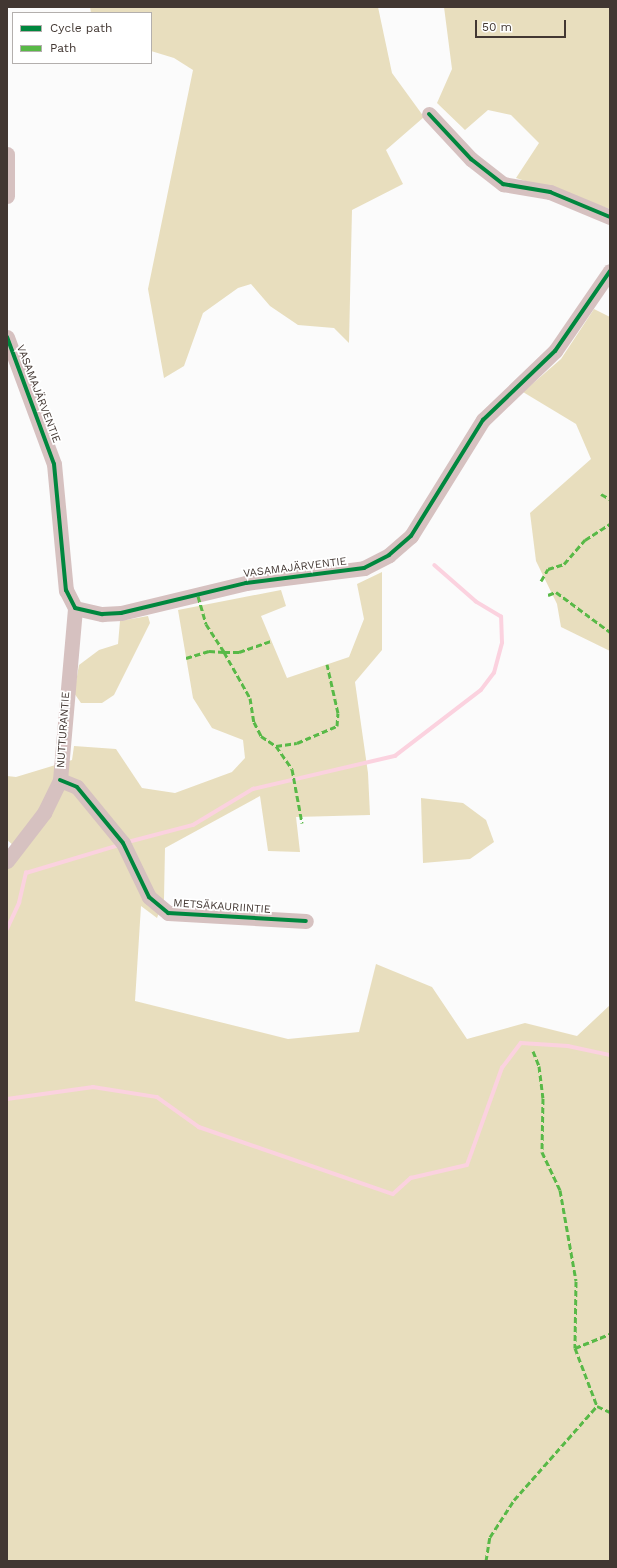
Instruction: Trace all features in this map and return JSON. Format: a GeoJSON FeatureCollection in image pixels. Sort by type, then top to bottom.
{"type":"FeatureCollection","features":[{"type":"Feature","properties":{"kind":"street"},"geometry":{"type":"LineString","coordinates":[[428,114],[471,159],[502,184],[550,192],[610,217]]}},
{"type":"Feature","properties":{"kind":"street"},"geometry":{"type":"LineString","coordinates":[[7,154],[7,196]]}},
{"type":"Feature","properties":{"kind":"street","name":"VASAMAJÄRVENTIE"},"geometry":{"type":"LineString","coordinates":[[7,337],[54,464],[62,569],[75,608],[102,614],[121,613],[246,582],[364,568],[389,555],[411,536],[483,420],[555,351],[610,270]]}},
{"type":"Feature","properties":{"kind":"street","name":"NUTTURANTIE"},"geometry":{"type":"LineString","coordinates":[[7,861],[44,813],[60,780],[75,608]]}},
{"type":"Feature","properties":{"kind":"street","name":"METSÄKAURIINTIE"},"geometry":{"type":"LineString","coordinates":[[60,780],[77,787],[123,843],[149,897],[168,913],[306,921]]}},
{"type":"Feature","properties":{"kind":"shaded area"},"geometry":{"type":"Polygon","coordinates":[[[90,7],[378,7],[392,73],[424,117],[386,150],[403,184],[352,210],[349,343],[334,328],[298,325],[270,306],[251,284],[238,288],[203,313],[184,366],[164,378],[148,289],[193,70],[174,58],[152,51],[152,12],[91,12],[90,7]]]}},
{"type":"Feature","properties":{"kind":"shaded area"},"geometry":{"type":"Polygon","coordinates":[[[444,7],[610,7],[610,209],[516,178],[539,143],[511,115],[488,110],[465,130],[437,103],[452,69],[444,7]]]}},
{"type":"Feature","properties":{"kind":"shaded area"},"geometry":{"type":"Polygon","coordinates":[[[594,309],[610,317],[610,651],[561,627],[557,604],[536,561],[530,513],[591,459],[576,424],[523,392],[561,359],[594,309]]]}},
{"type":"Feature","properties":{"kind":"shaded area"},"geometry":{"type":"Polygon","coordinates":[[[382,572],[382,650],[355,682],[368,773],[370,815],[296,817],[300,852],[268,851],[260,796],[165,848],[164,899],[157,918],[141,906],[135,1001],[288,1039],[359,1032],[376,964],[432,987],[467,1039],[525,1023],[577,1036],[610,1005],[610,1561],[7,1561],[7,853],[13,845],[7,840],[7,776],[16,777],[72,760],[74,746],[116,749],[142,788],[175,793],[232,772],[245,758],[243,740],[212,728],[193,698],[178,610],[281,590],[286,606],[261,616],[287,678],[349,657],[364,619],[357,584],[382,572]]]}},
{"type":"Feature","properties":{"kind":"shaded area"},"geometry":{"type":"Polygon","coordinates":[[[148,616],[150,623],[114,695],[102,703],[81,703],[74,693],[79,665],[99,650],[118,644],[120,621],[148,616]]]}},
{"type":"Feature","properties":{"kind":"shaded area"},"geometry":{"type":"Polygon","coordinates":[[[421,798],[463,803],[486,820],[494,842],[470,859],[423,863],[421,798]]]}},
{"type":"Feature","properties":{"kind":"waterway"},"geometry":{"type":"LineString","coordinates":[[128,842],[193,825],[253,789],[395,756],[481,690],[494,673],[502,643],[501,617],[476,602],[435,566]]}},
{"type":"Feature","properties":{"kind":"waterway"},"geometry":{"type":"LineString","coordinates":[[7,929],[19,903],[26,873],[116,846]]}},
{"type":"Feature","properties":{"kind":"waterway"},"geometry":{"type":"LineString","coordinates":[[7,1099],[93,1087],[157,1097],[199,1127],[393,1194],[411,1178],[467,1165],[502,1068],[521,1043],[568,1046],[610,1055]]}},
{"type":"Feature","properties":{"kind":"marked path"},"geometry":{"type":"LineString","coordinates":[[601,494],[610,499]]}},
{"type":"Feature","properties":{"kind":"marked path"},"geometry":{"type":"LineString","coordinates":[[541,581],[548,569],[564,564],[585,540],[610,524]]}},
{"type":"Feature","properties":{"kind":"marked path"},"geometry":{"type":"LineString","coordinates":[[548,595],[556,592],[610,632]]}},
{"type":"Feature","properties":{"kind":"marked path"},"geometry":{"type":"LineString","coordinates":[[198,596],[206,624],[224,652],[239,652],[271,641]]}},
{"type":"Feature","properties":{"kind":"marked path"},"geometry":{"type":"LineString","coordinates":[[186,658],[209,651],[224,652],[250,698],[254,722],[261,736],[276,746],[297,743],[337,726],[338,713],[327,664]]}},
{"type":"Feature","properties":{"kind":"marked path"},"geometry":{"type":"LineString","coordinates":[[276,746],[292,769],[302,823]]}},
{"type":"Feature","properties":{"kind":"marked path"},"geometry":{"type":"LineString","coordinates":[[533,1051],[539,1066],[543,1098],[542,1152],[560,1190],[576,1281],[575,1348],[597,1406],[610,1412]]}},
{"type":"Feature","properties":{"kind":"marked path"},"geometry":{"type":"LineString","coordinates":[[575,1348],[610,1334]]}},
{"type":"Feature","properties":{"kind":"marked path"},"geometry":{"type":"LineString","coordinates":[[486,1561],[490,1537],[514,1500],[597,1406]]}},
{"type":"Feature","properties":{"kind":"cycle path"},"geometry":{"type":"LineString","coordinates":[[429,114],[471,159],[503,184],[550,192],[610,217]]}},
{"type":"Feature","properties":{"kind":"cycle path"},"geometry":{"type":"LineString","coordinates":[[7,337],[54,464],[66,590],[75,608],[102,614],[121,613],[246,583],[364,568],[389,555],[411,536],[483,420],[555,351],[610,271]]}},
{"type":"Feature","properties":{"kind":"cycle path"},"geometry":{"type":"LineString","coordinates":[[60,780],[77,787],[123,843],[149,897],[168,913],[306,921]]}}]}
